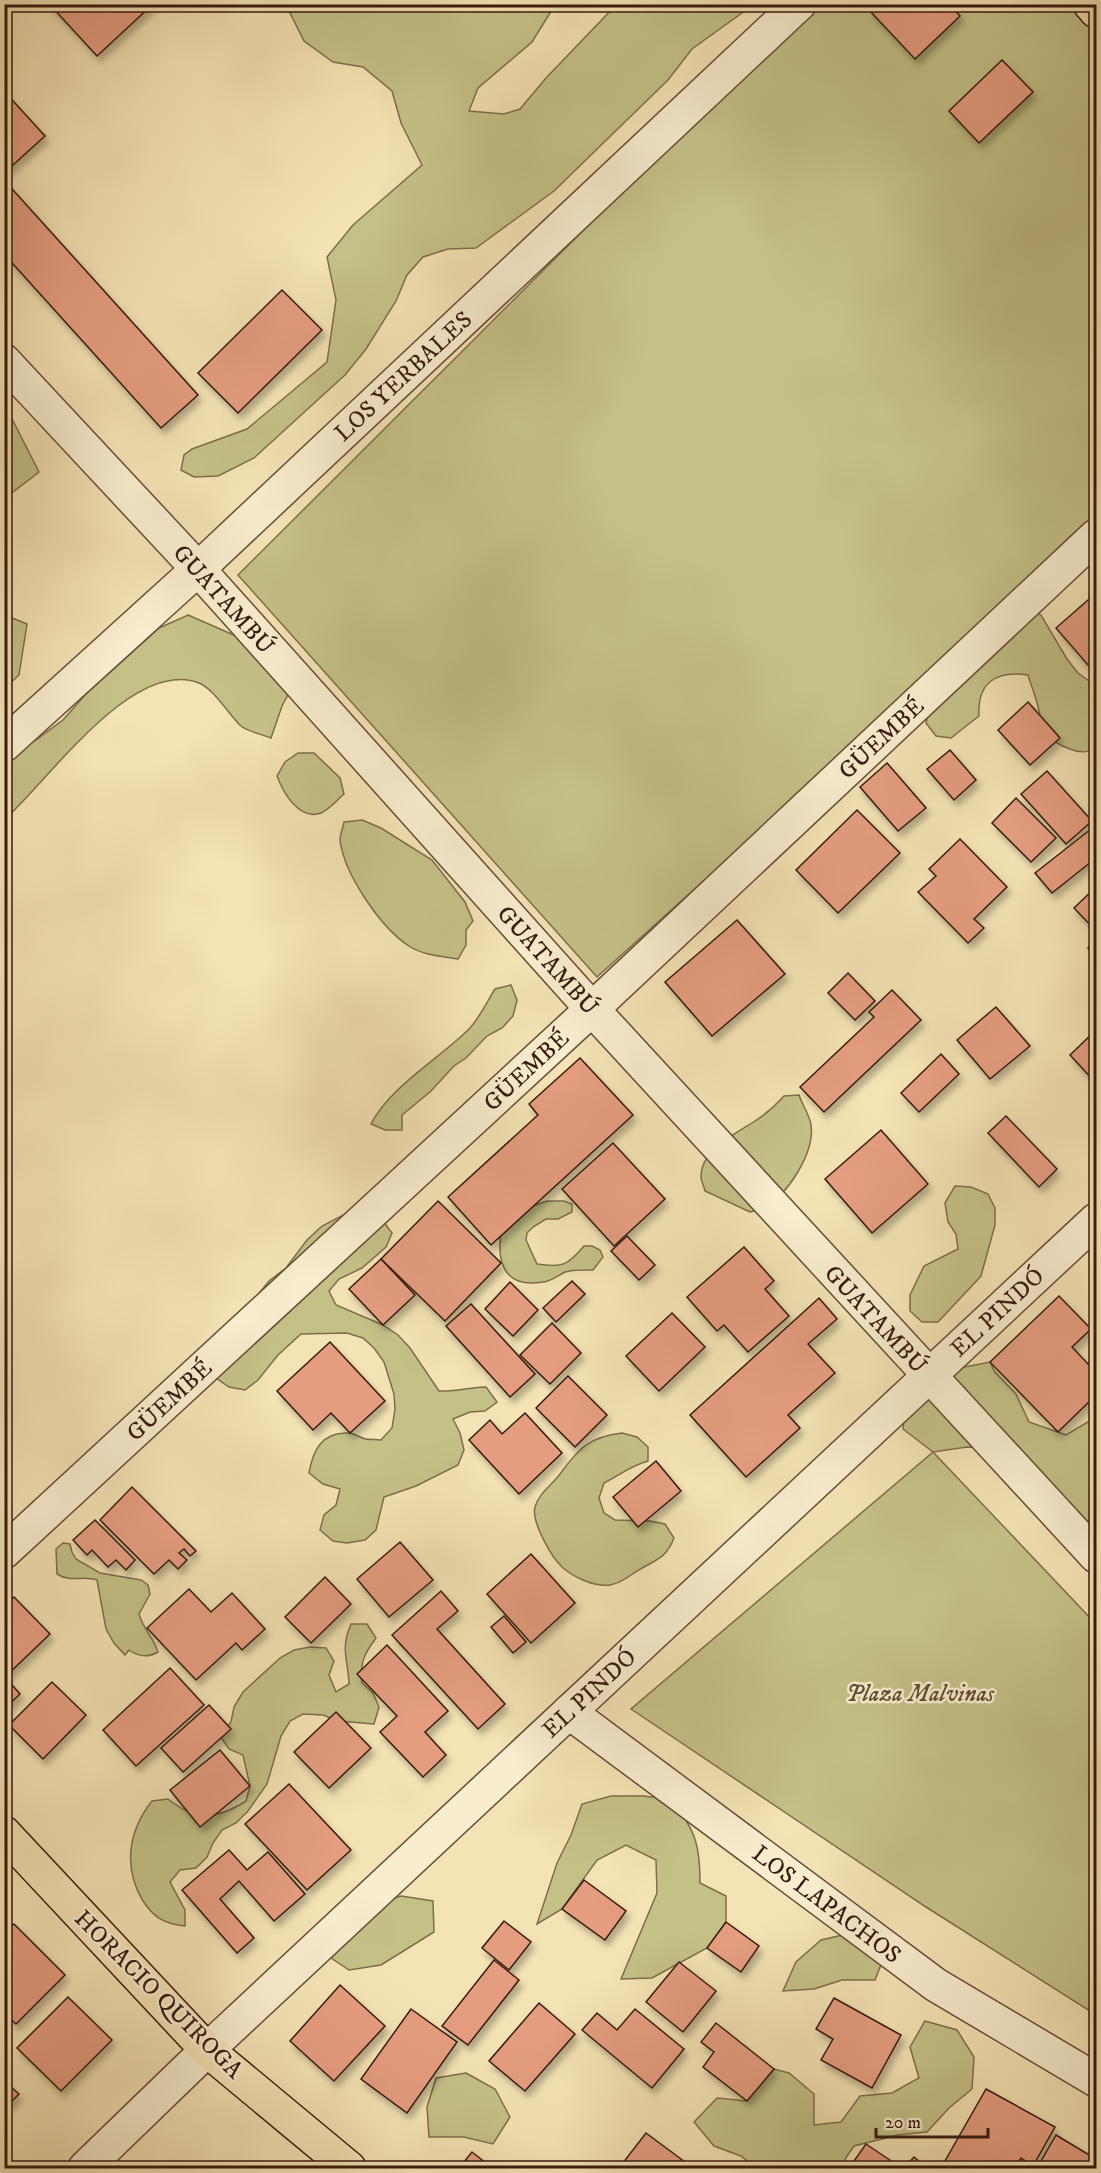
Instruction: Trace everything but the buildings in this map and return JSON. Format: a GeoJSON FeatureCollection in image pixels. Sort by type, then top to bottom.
{"type":"FeatureCollection","features":[{"type":"Feature","properties":{"kind":"main road"},"geometry":{"type":"LineString","coordinates":[[1090,4],[1096,11]]}},
{"type":"Feature","properties":{"kind":"main road","name":"HORACIO QUIROGA"},"geometry":{"type":"LineString","coordinates":[[4,1833],[207,2050],[349,2169]]}},
{"type":"Feature","properties":{"kind":"street","name":"LOS YERBALES"},"geometry":{"type":"LineString","coordinates":[[4,745],[198,569],[800,4]]}},
{"type":"Feature","properties":{"kind":"street","name":"GUATAMBÚ"},"geometry":{"type":"LineString","coordinates":[[4,361],[198,569],[592,1009],[1096,1556]]}},
{"type":"Feature","properties":{"kind":"street","name":"GÜEMBÉ"},"geometry":{"type":"LineString","coordinates":[[4,1552],[592,1009],[1096,536]]}},
{"type":"Feature","properties":{"kind":"street","name":"EL PINDÓ"},"geometry":{"type":"LineString","coordinates":[[86,2169],[207,2050],[1096,1220]]}},
{"type":"Feature","properties":{"kind":"street","name":"LOS LAPACHOS"},"geometry":{"type":"LineString","coordinates":[[569,1712],[936,1985],[1096,2080]]}},
{"type":"Feature","properties":{"kind":"green space"},"geometry":{"type":"Polygon","coordinates":[[[1090,4],[1096,11],[1096,527],[597,977],[238,575],[809,5],[1090,4]]]}},
{"type":"Feature","properties":{"kind":"green space"},"geometry":{"type":"Polygon","coordinates":[[[286,5],[555,5],[532,42],[478,88],[469,111],[504,114],[520,109],[546,78],[616,5],[753,5],[692,49],[668,80],[554,191],[476,248],[448,249],[423,257],[407,275],[396,301],[366,349],[345,375],[254,458],[218,476],[194,477],[181,470],[184,455],[192,449],[247,429],[327,362],[336,300],[327,257],[353,225],[422,165],[401,123],[392,91],[363,67],[333,62],[304,41],[286,5]]]}},
{"type":"Feature","properties":{"kind":"green space"},"geometry":{"type":"Polygon","coordinates":[[[4,403],[39,472],[5,498],[4,498],[4,403]]]}},
{"type":"Feature","properties":{"kind":"green space"},"geometry":{"type":"Polygon","coordinates":[[[1025,608],[1041,615],[1067,659],[1078,673],[1096,686],[1096,747],[1090,750],[1084,752],[1062,746],[1047,734],[1028,675],[1007,675],[991,681],[981,695],[979,716],[951,738],[936,736],[926,723],[929,707],[1025,608]]]}},
{"type":"Feature","properties":{"kind":"green space"},"geometry":{"type":"Polygon","coordinates":[[[5,615],[27,624],[19,675],[5,688],[5,615]]]}},
{"type":"Feature","properties":{"kind":"green space"},"geometry":{"type":"Polygon","coordinates":[[[188,615],[245,640],[296,680],[282,706],[271,738],[241,726],[205,686],[199,683],[173,680],[147,688],[120,705],[93,727],[5,819],[5,755],[37,739],[63,720],[85,695],[159,628],[188,615]]]}},
{"type":"Feature","properties":{"kind":"green space"},"geometry":{"type":"Polygon","coordinates":[[[298,753],[314,753],[340,778],[344,794],[321,813],[306,813],[293,804],[277,776],[285,762],[298,753]]]}},
{"type":"Feature","properties":{"kind":"green space"},"geometry":{"type":"Polygon","coordinates":[[[362,820],[381,828],[432,860],[465,902],[473,921],[466,930],[466,945],[458,959],[427,954],[409,946],[398,938],[376,914],[356,884],[343,854],[340,840],[344,822],[362,820]]]}},
{"type":"Feature","properties":{"kind":"green space"},"geometry":{"type":"Polygon","coordinates":[[[511,985],[517,1000],[513,1016],[502,1028],[487,1036],[430,1092],[402,1115],[402,1130],[385,1130],[371,1124],[379,1111],[402,1086],[471,1027],[495,989],[511,985]]]}},
{"type":"Feature","properties":{"kind":"green space"},"geometry":{"type":"Polygon","coordinates":[[[799,1095],[811,1125],[809,1148],[798,1172],[781,1194],[763,1208],[750,1212],[705,1191],[701,1179],[702,1167],[713,1151],[721,1143],[763,1116],[784,1096],[799,1095]]]}},
{"type":"Feature","properties":{"kind":"green space"},"geometry":{"type":"Polygon","coordinates":[[[955,1186],[971,1187],[988,1194],[995,1208],[995,1225],[981,1276],[938,1322],[922,1322],[910,1311],[910,1295],[924,1266],[958,1249],[956,1234],[948,1222],[945,1203],[955,1186]]]}},
{"type":"Feature","properties":{"kind":"green space"},"geometry":{"type":"Polygon","coordinates":[[[547,1201],[564,1201],[572,1204],[572,1212],[558,1219],[546,1219],[527,1233],[526,1240],[537,1264],[553,1266],[564,1264],[584,1246],[592,1246],[600,1250],[603,1257],[593,1270],[568,1271],[543,1282],[518,1281],[504,1268],[501,1259],[502,1224],[521,1210],[547,1201]]]}},
{"type":"Feature","properties":{"kind":"green space"},"geometry":{"type":"Polygon","coordinates":[[[351,1211],[381,1218],[392,1233],[386,1247],[362,1268],[339,1279],[329,1291],[336,1305],[383,1325],[398,1335],[410,1348],[439,1391],[486,1387],[497,1402],[485,1411],[470,1412],[453,1419],[460,1433],[464,1450],[458,1465],[416,1486],[384,1497],[376,1530],[365,1540],[347,1543],[333,1541],[320,1530],[324,1515],[336,1505],[340,1489],[323,1484],[309,1473],[316,1450],[325,1439],[339,1433],[351,1433],[366,1439],[381,1440],[392,1428],[395,1409],[394,1394],[384,1362],[374,1348],[363,1338],[347,1333],[301,1334],[278,1355],[258,1380],[245,1390],[229,1387],[216,1378],[247,1308],[269,1281],[286,1268],[307,1240],[322,1226],[351,1211]]]}},
{"type":"Feature","properties":{"kind":"green space"},"geometry":{"type":"Polygon","coordinates":[[[990,1362],[995,1372],[1016,1394],[1029,1422],[1066,1435],[1096,1417],[1096,1526],[1052,1512],[998,1448],[967,1447],[933,1452],[903,1429],[905,1399],[960,1368],[990,1362]]]}},
{"type":"Feature","properties":{"kind":"green space"},"geometry":{"type":"Polygon","coordinates":[[[622,1433],[637,1437],[648,1447],[648,1461],[604,1483],[599,1498],[604,1513],[615,1520],[665,1524],[674,1538],[665,1553],[658,1559],[619,1582],[598,1585],[573,1575],[558,1563],[539,1530],[535,1507],[543,1493],[586,1445],[601,1437],[622,1433]]]}},
{"type":"Feature","properties":{"kind":"green space","name":"Plaza Malvinas"},"geometry":{"type":"Polygon","coordinates":[[[933,1452],[1096,1624],[1096,2015],[926,1907],[631,1709],[933,1452]]]}},
{"type":"Feature","properties":{"kind":"green space"},"geometry":{"type":"Polygon","coordinates":[[[63,1543],[70,1544],[76,1559],[100,1573],[141,1580],[148,1585],[150,1594],[139,1614],[158,1652],[144,1656],[129,1650],[125,1655],[114,1643],[106,1629],[97,1580],[72,1579],[57,1574],[56,1549],[63,1543]]]}},
{"type":"Feature","properties":{"kind":"green space"},"geometry":{"type":"Polygon","coordinates":[[[351,1624],[367,1624],[376,1638],[362,1664],[362,1683],[373,1693],[379,1707],[374,1724],[338,1721],[323,1715],[303,1714],[290,1721],[281,1736],[267,1784],[248,1811],[236,1823],[222,1830],[207,1857],[196,1868],[180,1870],[170,1882],[185,1910],[185,1926],[161,1919],[151,1912],[143,1901],[133,1876],[131,1850],[133,1837],[144,1813],[152,1801],[168,1799],[188,1811],[206,1815],[225,1812],[246,1801],[250,1786],[243,1755],[229,1749],[220,1736],[231,1722],[234,1707],[243,1692],[280,1658],[294,1650],[310,1647],[326,1648],[334,1661],[329,1675],[336,1692],[349,1684],[345,1648],[351,1624]]]}},
{"type":"Feature","properties":{"kind":"green space"},"geometry":{"type":"Polygon","coordinates":[[[611,1796],[644,1796],[673,1800],[695,1838],[700,1883],[726,1896],[726,1922],[707,1948],[652,1978],[621,1979],[657,1893],[656,1860],[626,1845],[597,1860],[562,1909],[537,1924],[557,1863],[571,1835],[582,1804],[611,1796]]]}},
{"type":"Feature","properties":{"kind":"green space"},"geometry":{"type":"Polygon","coordinates":[[[401,1896],[433,1901],[434,1932],[381,1965],[349,1970],[322,1952],[367,1907],[401,1896]]]}},
{"type":"Feature","properties":{"kind":"green space"},"geometry":{"type":"Polygon","coordinates":[[[860,1931],[886,1952],[875,1980],[842,1980],[814,1989],[783,1991],[796,1962],[821,1940],[860,1931]]]}},
{"type":"Feature","properties":{"kind":"green space"},"geometry":{"type":"Polygon","coordinates":[[[925,2021],[957,2030],[974,2057],[972,2089],[949,2108],[927,2132],[898,2135],[854,2146],[839,2168],[756,2168],[741,2156],[714,2146],[694,2122],[717,2098],[747,2101],[774,2069],[789,2073],[814,2094],[814,2125],[841,2122],[860,2096],[892,2093],[919,2078],[910,2047],[925,2021]]]}},
{"type":"Feature","properties":{"kind":"green space"},"geometry":{"type":"Polygon","coordinates":[[[466,2073],[495,2089],[510,2117],[493,2144],[464,2137],[429,2137],[427,2107],[436,2078],[466,2073]]]}}]}
